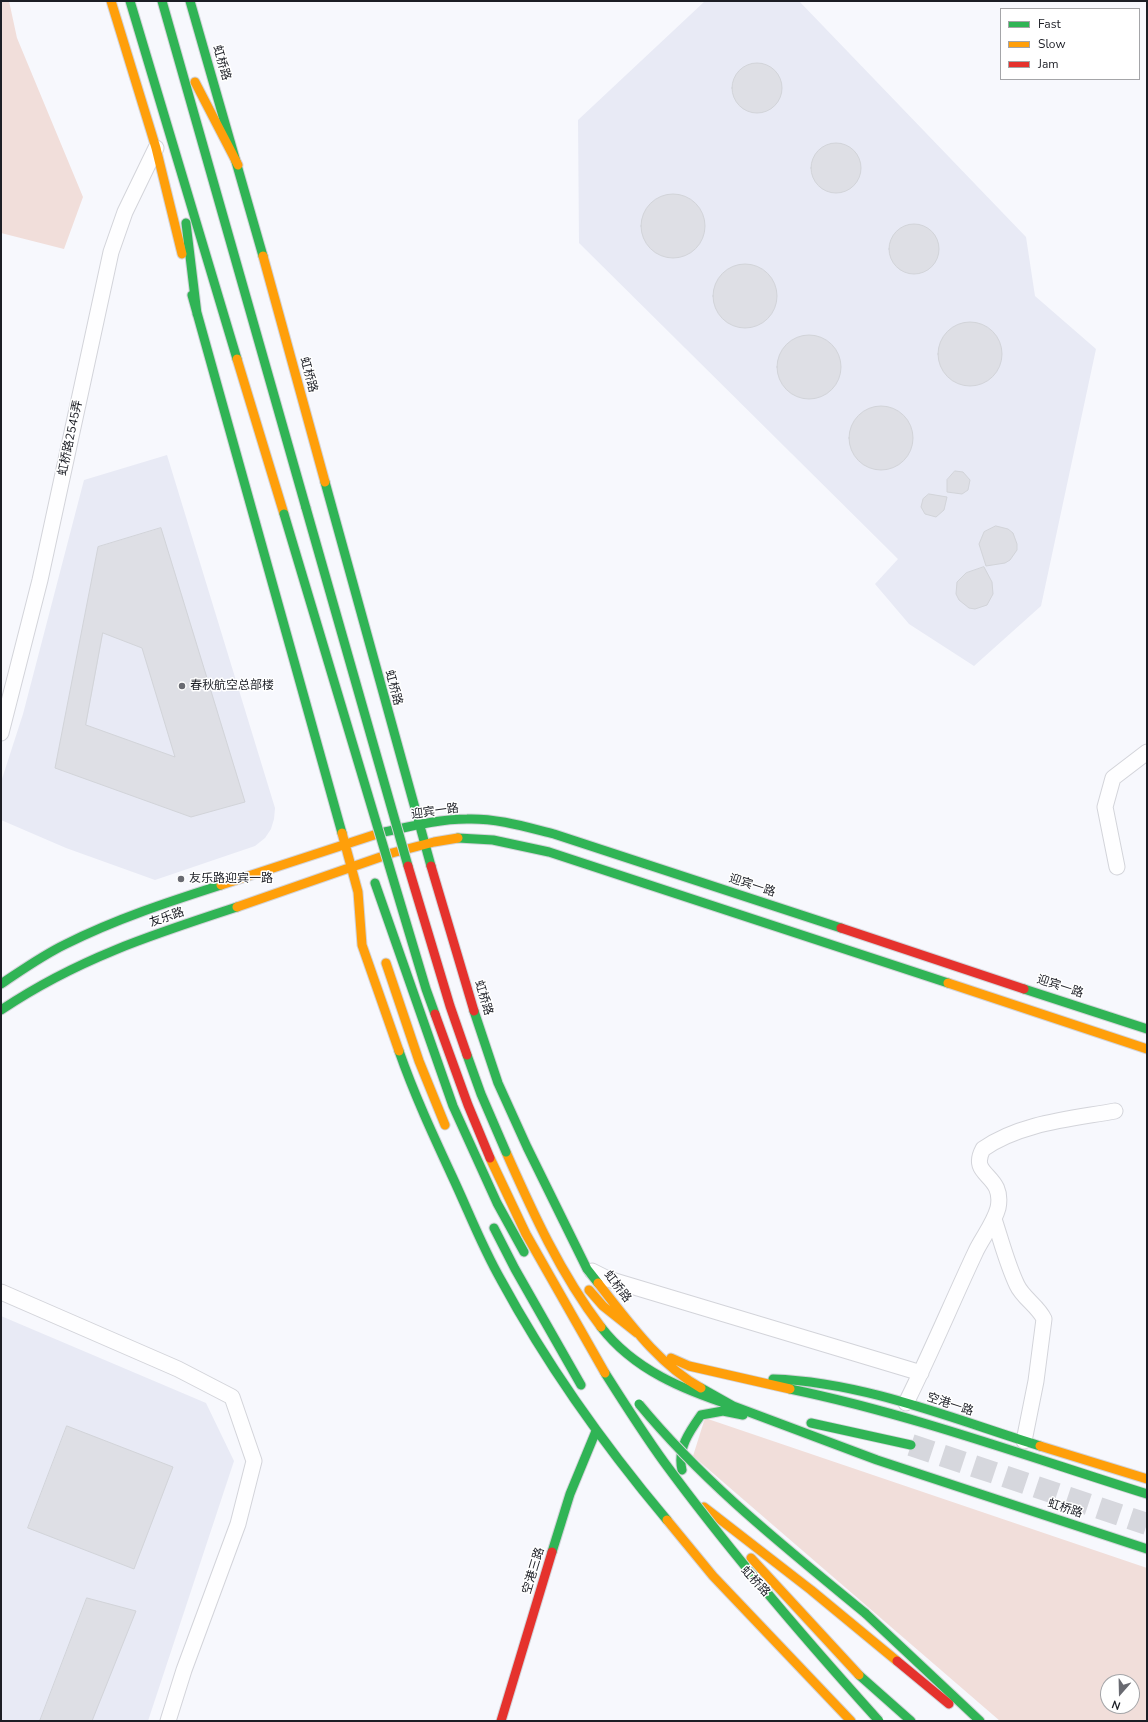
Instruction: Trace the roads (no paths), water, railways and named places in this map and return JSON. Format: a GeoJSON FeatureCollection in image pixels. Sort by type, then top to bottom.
{"type":"FeatureCollection","features":[{"type":"Feature","properties":{"kind":"main road"},"geometry":{"type":"LineString","coordinates":[[112,1],[156,148],[197,314],[344,845],[358,892],[369,919]]}},
{"type":"Feature","properties":{"kind":"main road"},"geometry":{"type":"LineString","coordinates":[[130,1],[426,989],[468,1105],[497,1175],[526,1234],[594,1357],[663,1461],[718,1532],[813,1648],[879,1721]]}},
{"type":"Feature","properties":{"kind":"main road"},"geometry":{"type":"LineString","coordinates":[[162,1],[422,914],[450,1006],[481,1094],[542,1231],[578,1295],[608,1335],[632,1358],[651,1372],[678,1386],[733,1406],[911,1445],[862,1424]]}},
{"type":"Feature","properties":{"kind":"main road","name":"虹桥路"},"geometry":{"type":"LineString","coordinates":[[190,1],[238,165],[418,824],[498,1083],[527,1147],[587,1269],[637,1333],[671,1366],[694,1384],[733,1406],[877,1460],[1147,1549]]}},
{"type":"Feature","properties":{"kind":"main road"},"geometry":{"type":"LineString","coordinates":[[173,41],[238,165]]}},
{"type":"Feature","properties":{"kind":"main road"},"geometry":{"type":"LineString","coordinates":[[178,160],[197,314]]}},
{"type":"Feature","properties":{"kind":"main road","name":"迎宾一路"},"geometry":{"type":"LineString","coordinates":[[344,845],[418,824],[458,819],[504,822],[554,834],[1147,1029]]}},
{"type":"Feature","properties":{"kind":"main road"},"geometry":{"type":"LineString","coordinates":[[350,866],[424,844],[459,838],[501,841],[549,852],[1147,1049]]}},
{"type":"Feature","properties":{"kind":"main road","name":"友乐路"},"geometry":{"type":"LineString","coordinates":[[1,984],[36,960],[76,938],[117,922],[344,845]]}},
{"type":"Feature","properties":{"kind":"main road","name":"友乐路"},"geometry":{"type":"LineString","coordinates":[[1,1010],[47,980],[86,961],[144,938],[273,895],[350,866]]}},
{"type":"Feature","properties":{"kind":"main road"},"geometry":{"type":"LineString","coordinates":[[374,884],[453,1106],[497,1203],[528,1258]]}},
{"type":"Feature","properties":{"kind":"main road"},"geometry":{"type":"LineString","coordinates":[[358,892],[362,945],[411,1086],[500,1279],[544,1353],[596,1431],[628,1475],[713,1576],[846,1719],[859,1721]]}},
{"type":"Feature","properties":{"kind":"main road"},"geometry":{"type":"LineString","coordinates":[[383,954],[419,1061],[447,1129]]}},
{"type":"Feature","properties":{"kind":"main road"},"geometry":{"type":"LineString","coordinates":[[491,1221],[515,1269],[586,1393]]}},
{"type":"Feature","properties":{"kind":"main road"},"geometry":{"type":"LineString","coordinates":[[542,1231],[574,1274],[603,1306],[637,1333]]}},
{"type":"Feature","properties":{"kind":"main road"},"geometry":{"type":"LineString","coordinates":[[559,1295],[619,1377]]}},
{"type":"Feature","properties":{"kind":"main road","name":"虹桥路"},"geometry":{"type":"LineString","coordinates":[[651,1346],[670,1358],[689,1366],[742,1379],[844,1400],[891,1413],[1147,1494]]}},
{"type":"Feature","properties":{"kind":"main road"},"geometry":{"type":"LineString","coordinates":[[583,1354],[628,1422],[704,1507],[868,1684],[911,1721]]}},
{"type":"Feature","properties":{"kind":"main road"},"geometry":{"type":"LineString","coordinates":[[742,1379],[805,1402]]}},
{"type":"Feature","properties":{"kind":"main road","name":"空港一路"},"geometry":{"type":"LineString","coordinates":[[742,1379],[802,1380],[868,1392],[1147,1479]]}},
{"type":"Feature","properties":{"kind":"main road"},"geometry":{"type":"LineString","coordinates":[[632,1395],[691,1464],[726,1497],[865,1613],[980,1721]]}},
{"type":"Feature","properties":{"kind":"main road"},"geometry":{"type":"LineString","coordinates":[[689,1490],[680,1466],[682,1448],[689,1431],[701,1415],[722,1411],[772,1420]]}},
{"type":"Feature","properties":{"kind":"main road","name":"空港三路"},"geometry":{"type":"LineString","coordinates":[[501,1721],[570,1494],[596,1431]]}},
{"type":"Feature","properties":{"kind":"main road"},"geometry":{"type":"LineString","coordinates":[[704,1507],[811,1590],[969,1721]]}},
{"type":"Feature","properties":{"kind":"main road"},"geometry":{"type":"LineString","coordinates":[[1123,1540],[1147,1539]]}},
{"type":"Feature","properties":{"kind":"main road"},"geometry":{"type":"LineString","coordinates":[[812,1660],[855,1705],[873,1721]]}},
{"type":"Feature","properties":{"kind":"street","name":"虹桥路2545弄"},"geometry":{"type":"LineString","coordinates":[[1,733],[40,580],[112,252],[124,212],[156,148]]}},
{"type":"Feature","properties":{"kind":"street"},"geometry":{"type":"LineString","coordinates":[[1117,867],[1105,807],[1113,778],[1146,754]]}},
{"type":"Feature","properties":{"kind":"street"},"geometry":{"type":"LineString","coordinates":[[906,1404],[976,1251],[994,1219],[999,1200],[997,1186],[979,1167],[978,1161],[983,1149],[1017,1132],[1059,1121],[1115,1111]]}},
{"type":"Feature","properties":{"kind":"street"},"geometry":{"type":"LineString","coordinates":[[994,1219],[1017,1285],[1024,1296],[1044,1319],[1036,1381],[1024,1441]]}},
{"type":"Feature","properties":{"kind":"street"},"geometry":{"type":"LineString","coordinates":[[587,1269],[608,1279],[921,1373]]}},
{"type":"Feature","properties":{"kind":"street"},"geometry":{"type":"LineString","coordinates":[[1,1292],[178,1369],[232,1397],[254,1461],[238,1524],[184,1670],[168,1721]]}},
{"type":"Feature","properties":{"kind":"tunnel"},"geometry":{"type":"LineString","coordinates":[[911,1445],[1147,1524]]}},
{"type":"Feature","properties":{"kind":"place","name":"春秋航空总部楼"},"geometry":{"type":"Point","coordinates":[182,686]}},
{"type":"Feature","properties":{"kind":"place","name":"友乐路迎宾一路"},"geometry":{"type":"Point","coordinates":[181,879]}}]}
